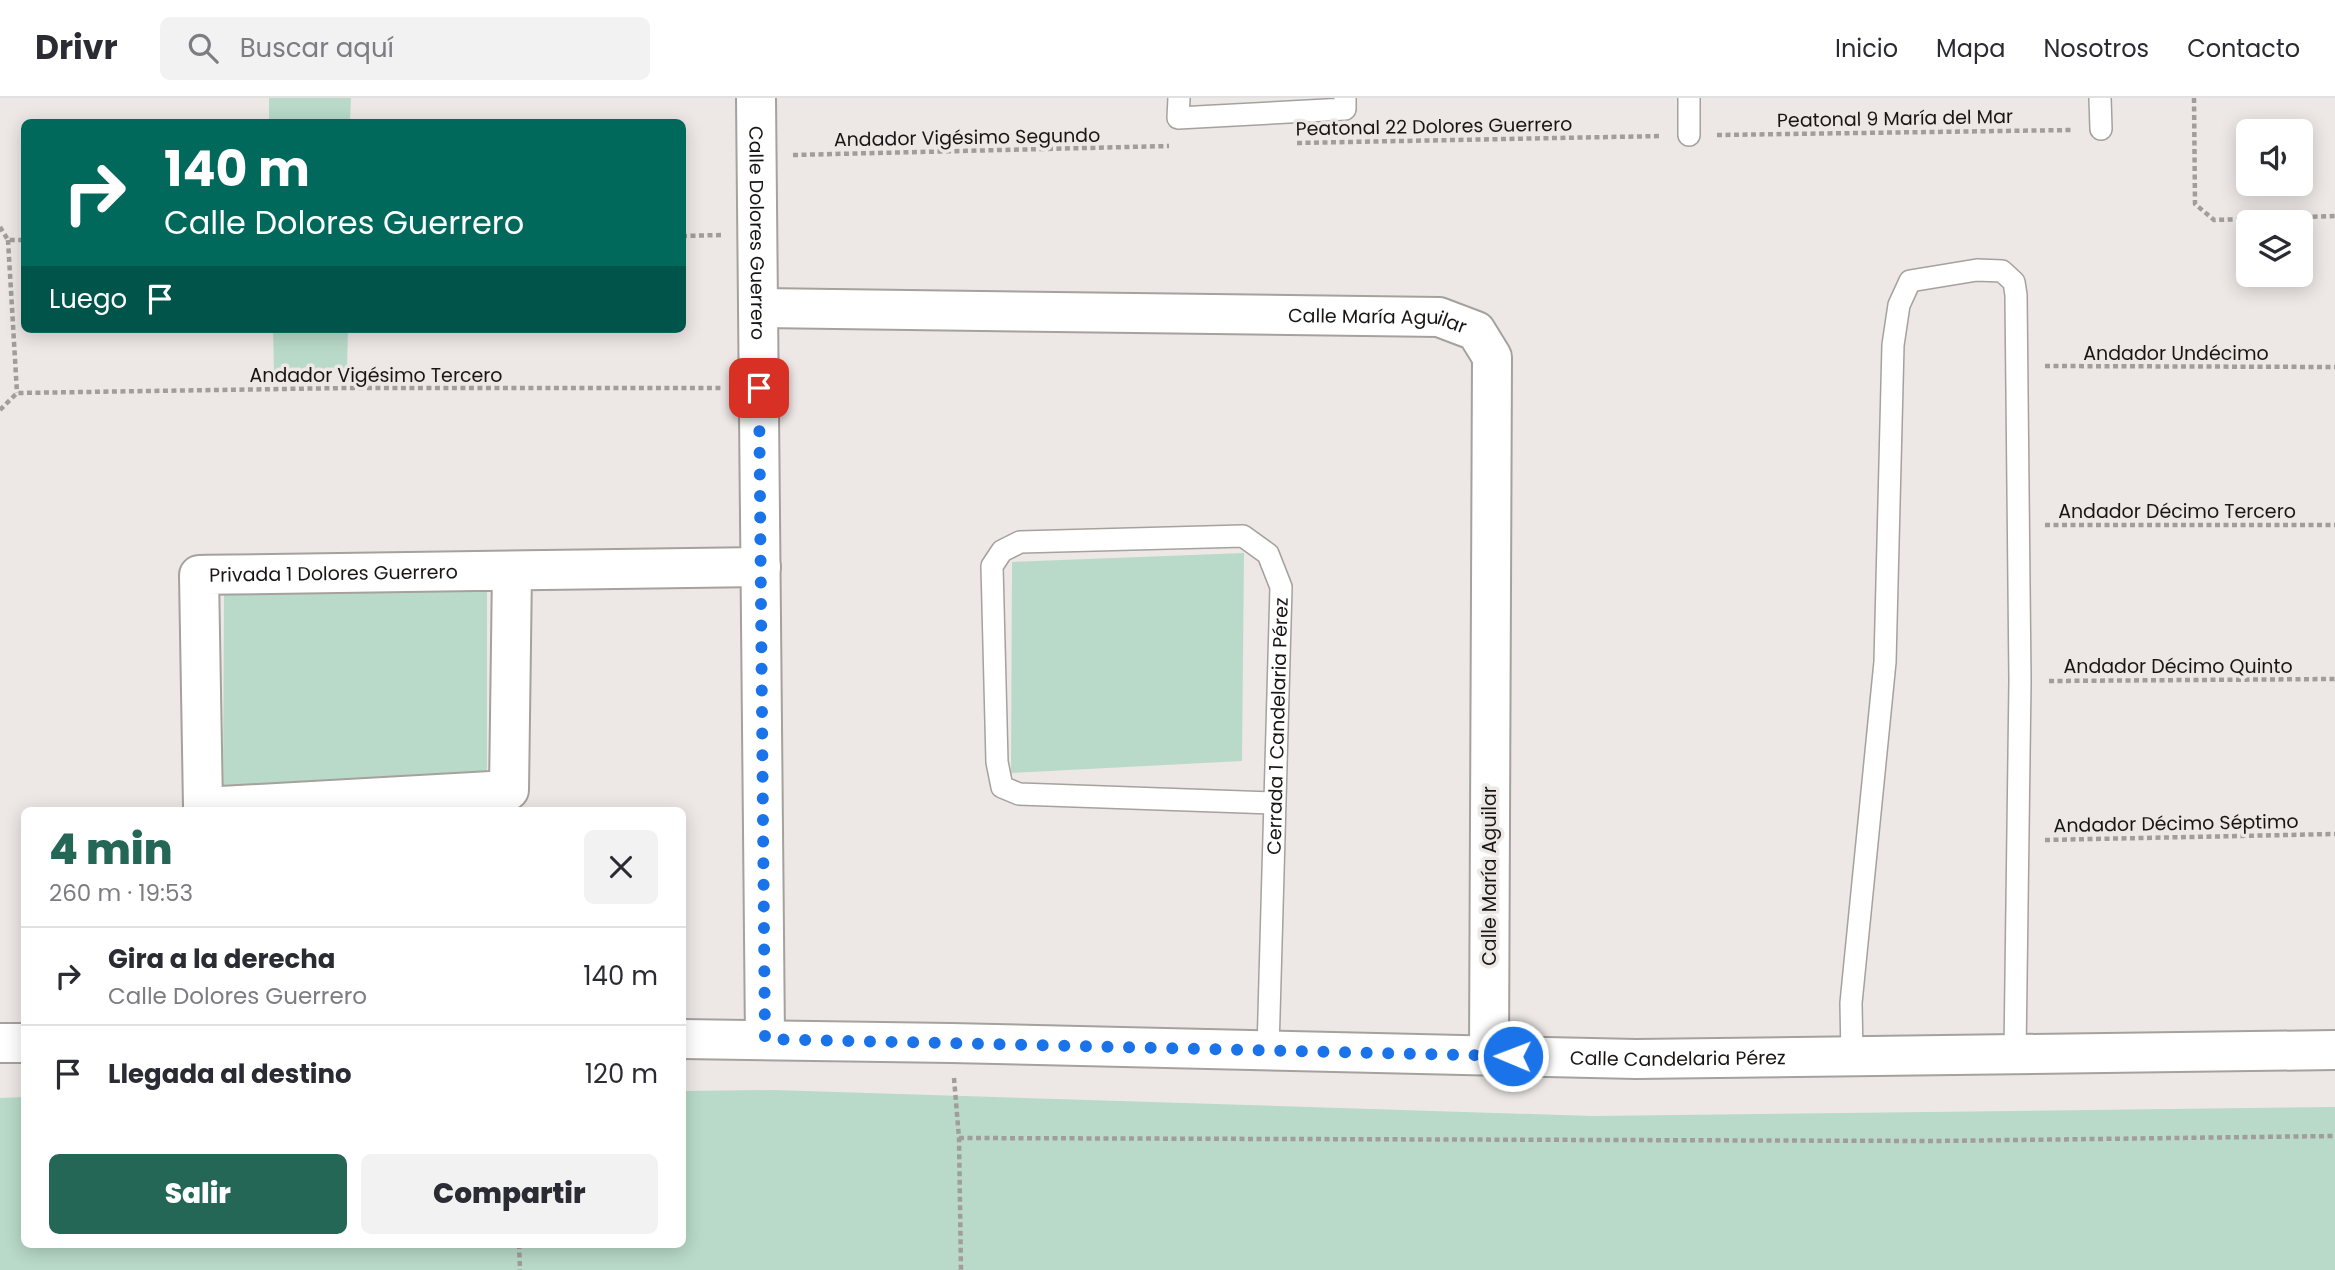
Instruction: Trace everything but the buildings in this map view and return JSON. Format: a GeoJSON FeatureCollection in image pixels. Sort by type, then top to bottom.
{"type":"FeatureCollection","features":[{"type":"Feature","properties":{"kind":"street","name":"Calle Dolores Guerrero"},"geometry":{"type":"LineString","coordinates":[[756,98],[765,1039]]}},
{"type":"Feature","properties":{"kind":"street","name":"Calle María Aguilar"},"geometry":{"type":"LineString","coordinates":[[758,308],[1439,317],[1476,331],[1492,357],[1489,1055]]}},
{"type":"Feature","properties":{"kind":"street","name":"Privada 1 Dolores Guerrero"},"geometry":{"type":"LineString","coordinates":[[512,571],[509,790],[203,807],[199,575],[761,567]]}},
{"type":"Feature","properties":{"kind":"street","name":"Calle Candelaria Pérez"},"geometry":{"type":"LineString","coordinates":[[686,1039],[1636,1059],[2335,1050]]}},
{"type":"Feature","properties":{"kind":"street"},"geometry":{"type":"LineString","coordinates":[[0,1043],[21,1043]]}},
{"type":"Feature","properties":{"kind":"lane"},"geometry":{"type":"LineString","coordinates":[[1179,98],[1178,118],[1267,105],[1345,109],[1345,98]]}},
{"type":"Feature","properties":{"kind":"lane"},"geometry":{"type":"LineString","coordinates":[[1689,98],[1689,135]]}},
{"type":"Feature","properties":{"kind":"lane"},"geometry":{"type":"LineString","coordinates":[[2100,98],[2101,129]]}},
{"type":"Feature","properties":{"kind":"lane"},"geometry":{"type":"LineString","coordinates":[[1852,1056],[1851,1003],[1885,662],[1893,345],[1899,305],[1910,281],[1977,270],[2002,271],[2014,282],[2021,681],[2015,1054]]}},
{"type":"Feature","properties":{"kind":"lane","name":"Cerrada 1 Candelaria Pérez"},"geometry":{"type":"LineString","coordinates":[[1268,1050],[1281,587],[1268,554],[1244,536],[1020,542],[1002,551],[992,566],[997,762],[1002,787],[1019,793],[1274,803]]}},
{"type":"Feature","properties":{"kind":"path"},"geometry":{"type":"LineString","coordinates":[[2194,98],[2195,204],[2214,220],[2335,216]]}},
{"type":"Feature","properties":{"kind":"path","name":"Peatonal 9 María del Mar"},"geometry":{"type":"LineString","coordinates":[[1689,135],[2101,129]]}},
{"type":"Feature","properties":{"kind":"path","name":"Peatonal 22 Dolores Guerrero"},"geometry":{"type":"LineString","coordinates":[[1289,144],[1689,135]]}},
{"type":"Feature","properties":{"kind":"path","name":"Andador Vigésimo Segundo"},"geometry":{"type":"LineString","coordinates":[[757,156],[1179,146]]}},
{"type":"Feature","properties":{"kind":"path"},"geometry":{"type":"LineString","coordinates":[[0,228],[8,240],[17,393],[0,410]]}},
{"type":"Feature","properties":{"kind":"path"},"geometry":{"type":"LineString","coordinates":[[8,240],[21,240]]}},
{"type":"Feature","properties":{"kind":"path","name":"Andador Undécimo"},"geometry":{"type":"LineString","coordinates":[[2017,366],[2335,367]]}},
{"type":"Feature","properties":{"kind":"path","name":"Andador Vigésimo Tercero"},"geometry":{"type":"LineString","coordinates":[[17,393],[348,388],[759,388]]}},
{"type":"Feature","properties":{"kind":"path","name":"Andador Décimo Tercero"},"geometry":{"type":"LineString","coordinates":[[2019,525],[2335,525]]}},
{"type":"Feature","properties":{"kind":"path","name":"Andador Décimo Quinto"},"geometry":{"type":"LineString","coordinates":[[2021,681],[2335,679]]}},
{"type":"Feature","properties":{"kind":"path","name":"Andador Décimo Séptimo"},"geometry":{"type":"LineString","coordinates":[[2018,841],[2335,834]]}},
{"type":"Feature","properties":{"kind":"path"},"geometry":{"type":"LineString","coordinates":[[951,1043],[959,1138],[961,1270]]}},
{"type":"Feature","properties":{"kind":"path"},"geometry":{"type":"LineString","coordinates":[[959,1138],[1934,1141],[2335,1136]]}},
{"type":"Feature","properties":{"kind":"path"},"geometry":{"type":"LineString","coordinates":[[519,1248],[520,1270]]}},
{"type":"Feature","properties":{"kind":"green space"},"geometry":{"type":"Polygon","coordinates":[[[269,98],[351,98],[350,119],[269,119],[269,98]]]}},
{"type":"Feature","properties":{"kind":"green space"},"geometry":{"type":"Polygon","coordinates":[[[273,333],[348,333],[347,369],[274,374],[273,333]]]}},
{"type":"Feature","properties":{"kind":"green space"},"geometry":{"type":"Polygon","coordinates":[[[1244,553],[1242,761],[1011,773],[1012,562],[1244,553]]]}},
{"type":"Feature","properties":{"kind":"green space"},"geometry":{"type":"Polygon","coordinates":[[[487,585],[487,773],[223,790],[224,593],[487,585]]]}},
{"type":"Feature","properties":{"kind":"green space"},"geometry":{"type":"Polygon","coordinates":[[[774,1090],[1592,1116],[2335,1107],[2335,1270],[0,1270],[0,1098],[21,1097],[21,1248],[686,1248],[686,1091],[774,1090]]]}},
{"type":"Feature","properties":{"kind":"route"},"geometry":{"type":"LineString","coordinates":[[759,388],[765,1039],[1513,1056]]}}]}
